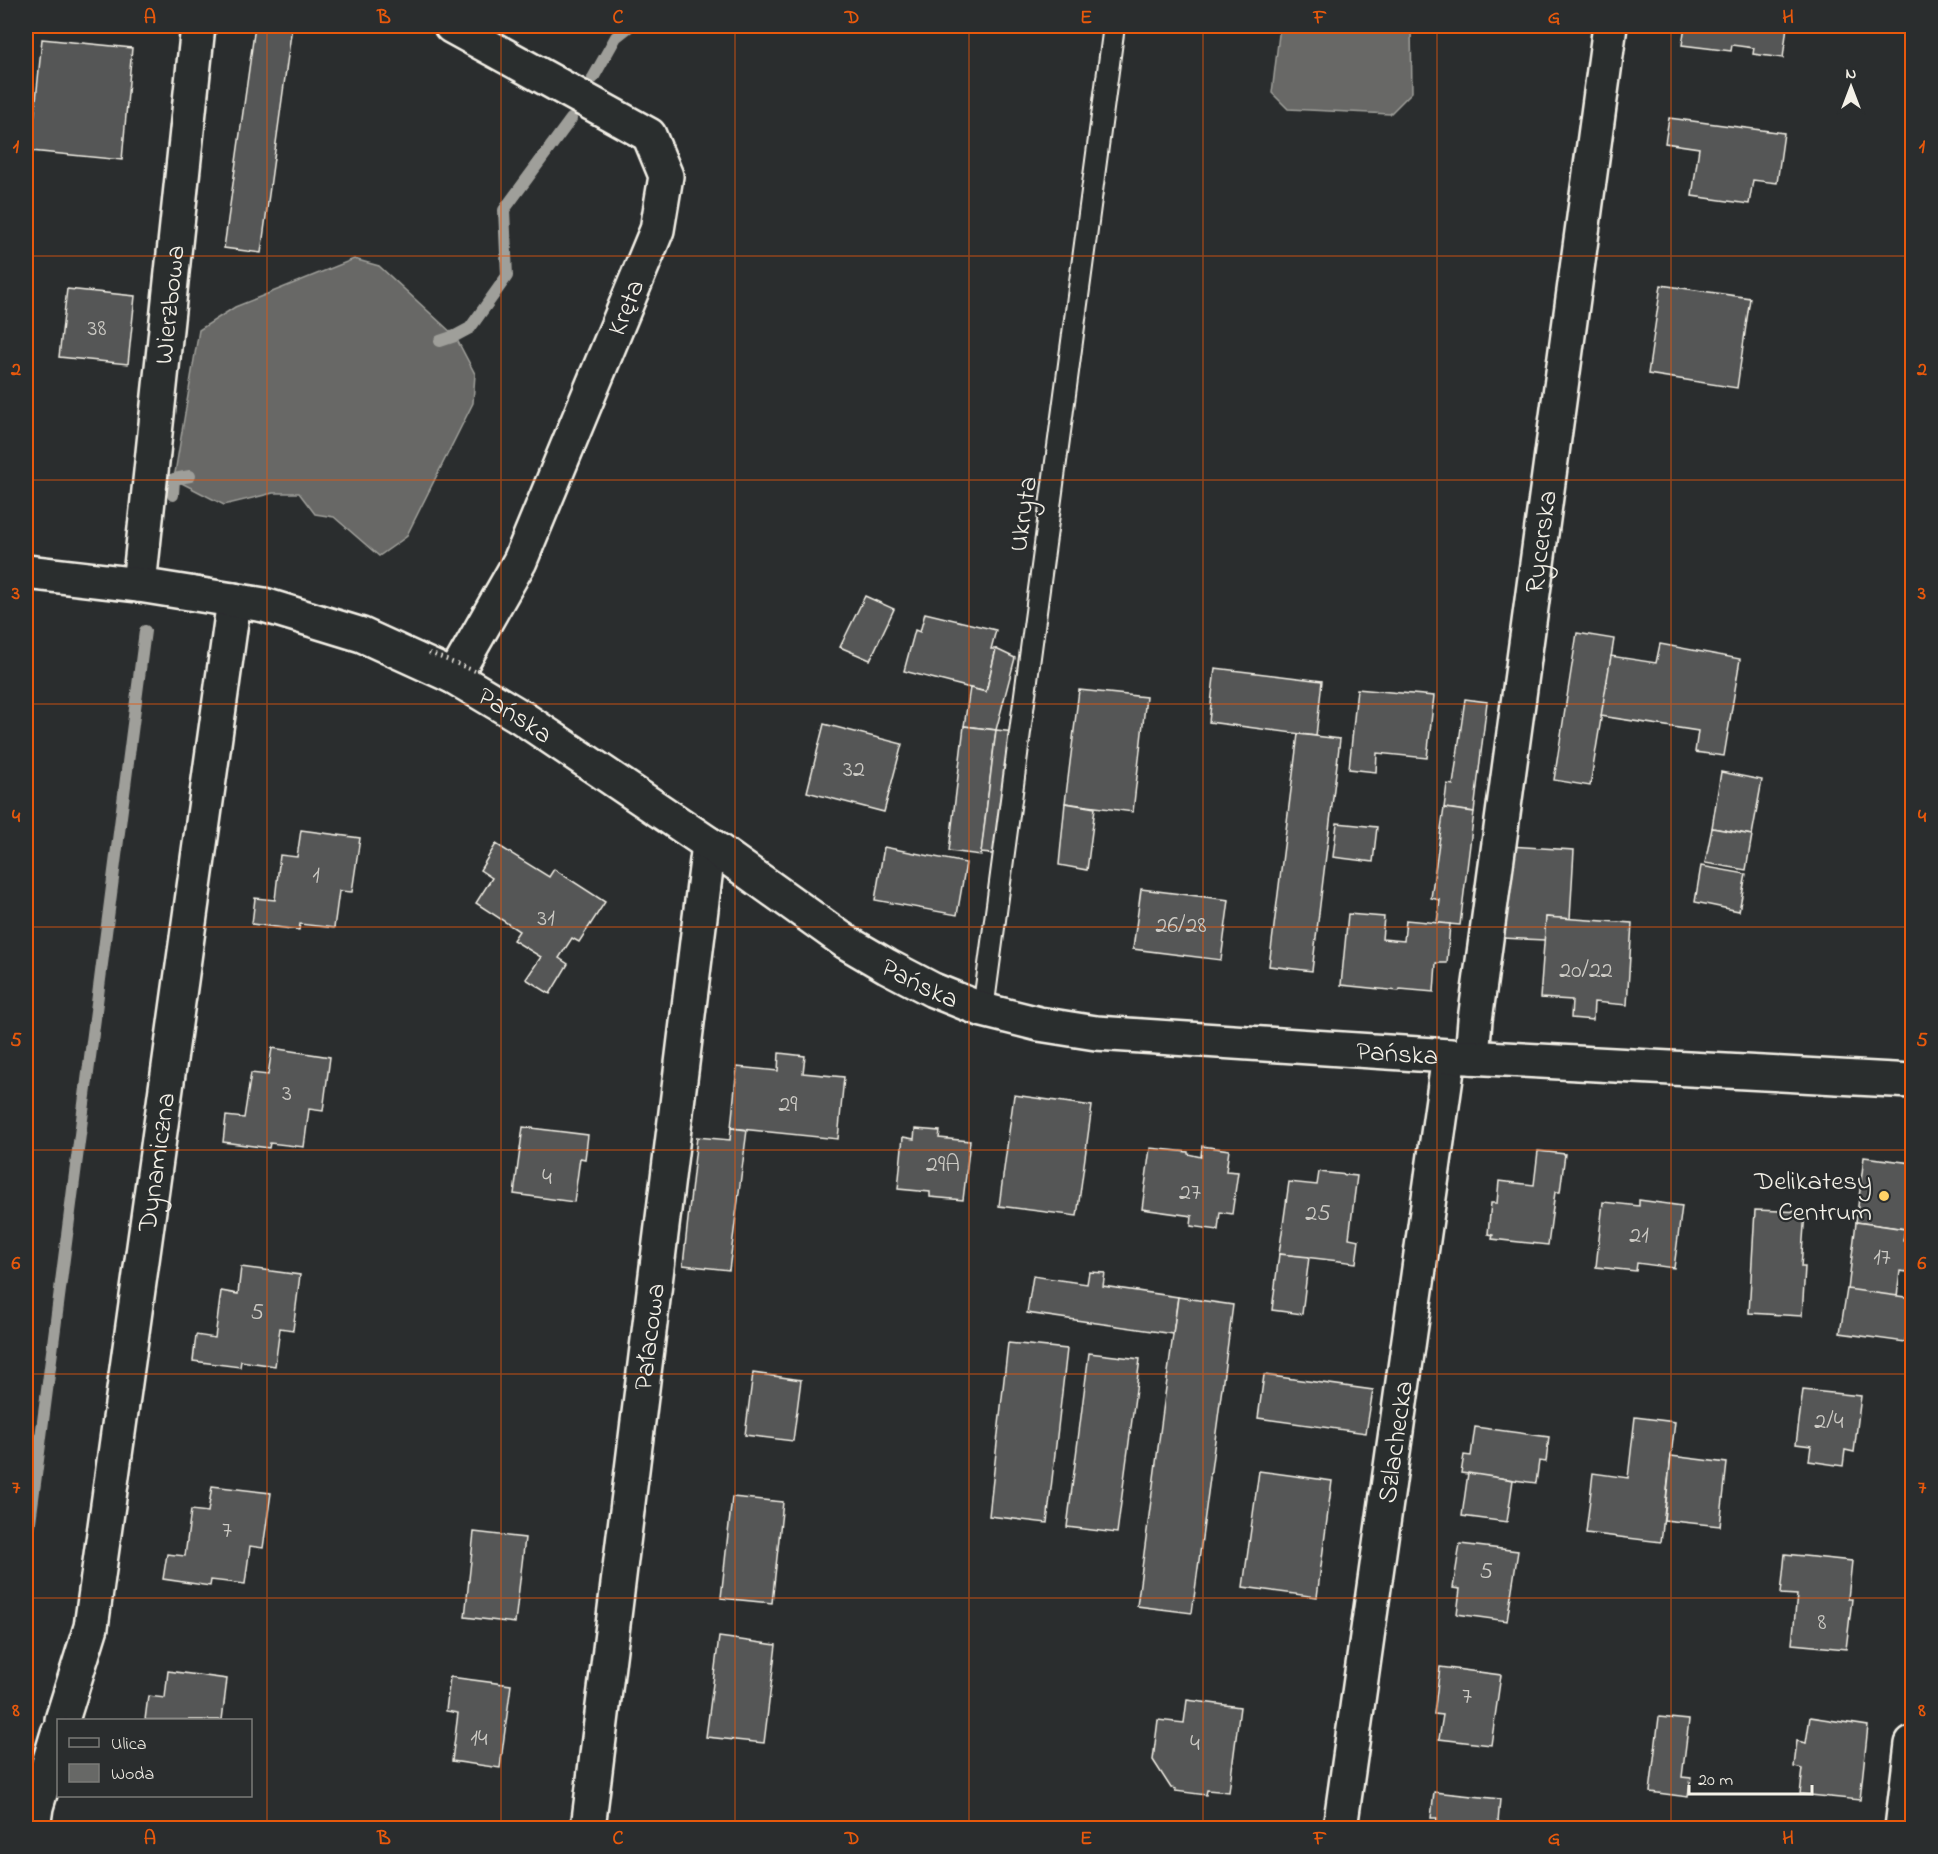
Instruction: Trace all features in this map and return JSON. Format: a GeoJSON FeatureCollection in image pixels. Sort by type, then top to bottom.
{"type":"FeatureCollection","features":[{"type":"Feature","properties":{"kind":"street","name":"Wierzbowa"},"geometry":{"type":"LineString","coordinates":[[139,585],[198,26]]}},
{"type":"Feature","properties":{"kind":"street","name":"Kręta"},"geometry":{"type":"LineString","coordinates":[[451,26],[649,135],[666,176],[657,230],[525,550],[464,674]]}},
{"type":"Feature","properties":{"kind":"street","name":"Rycerska"},"geometry":{"type":"LineString","coordinates":[[1461,1057],[1478,996],[1610,26]]}},
{"type":"Feature","properties":{"kind":"street","name":"Pańska"},"geometry":{"type":"LineString","coordinates":[[26,572],[139,585],[264,605],[362,635],[464,674],[521,717],[709,844],[846,942],[933,990],[983,1010],[1039,1024],[1096,1033],[1461,1057],[1912,1081]]}},
{"type":"Feature","properties":{"kind":"street","name":"Dynamiczna"},"geometry":{"type":"LineString","coordinates":[[62,1719],[91,1627],[234,600]]}},
{"type":"Feature","properties":{"kind":"street","name":"Pałacowa"},"geometry":{"type":"LineString","coordinates":[[588,1828],[709,844]]}},
{"type":"Feature","properties":{"kind":"street","name":"Szlachecka"},"geometry":{"type":"LineString","coordinates":[[1340,1828],[1461,1057]]}},
{"type":"Feature","properties":{"kind":"street"},"geometry":{"type":"LineString","coordinates":[[33,1828],[36,1807],[57,1736]]}},
{"type":"Feature","properties":{"kind":"street"},"geometry":{"type":"LineString","coordinates":[[1902,1828],[1912,1744]]}},
{"type":"Feature","properties":{"kind":"lane","name":"Ukryta"},"geometry":{"type":"LineString","coordinates":[[983,1010],[1114,26]]}},
{"type":"Feature","properties":{"kind":"path"},"geometry":{"type":"LineString","coordinates":[[429,653],[464,674]]}},
{"type":"Feature","properties":{"kind":"water"},"geometry":{"type":"Polygon","coordinates":[[[1280,26],[1411,26],[1412,92],[1390,114],[1288,109],[1272,93],[1280,26]]]}},
{"type":"Feature","properties":{"kind":"water"},"geometry":{"type":"Polygon","coordinates":[[[354,259],[379,266],[455,336],[475,374],[473,403],[406,537],[379,556],[334,517],[315,514],[299,493],[273,493],[224,505],[174,479],[199,330],[235,307],[354,259]]]}},
{"type":"Feature","properties":{"kind":"building"},"geometry":{"type":"Polygon","coordinates":[[[255,26],[292,26],[261,253],[224,248],[255,26]]]}},
{"type":"Feature","properties":{"kind":"building"},"geometry":{"type":"Polygon","coordinates":[[[1685,26],[1787,26],[1783,58],[1753,54],[1754,48],[1732,45],[1731,51],[1682,45],[1685,26]]]}},
{"type":"Feature","properties":{"kind":"building"},"geometry":{"type":"Polygon","coordinates":[[[42,39],[132,48],[122,160],[31,151],[42,39]]]}},
{"type":"Feature","properties":{"kind":"building"},"geometry":{"type":"Polygon","coordinates":[[[1669,118],[1784,133],[1777,183],[1753,180],[1749,204],[1692,196],[1699,148],[1665,143],[1669,118]]]}},
{"type":"Feature","properties":{"kind":"building"},"geometry":{"type":"Polygon","coordinates":[[[1661,285],[1750,298],[1737,388],[1648,374],[1661,285]]]}},
{"type":"Feature","properties":{"kind":"building"},"geometry":{"type":"Polygon","coordinates":[[[67,289],[135,296],[128,364],[59,357],[67,289]]]}},
{"type":"Feature","properties":{"kind":"building"},"geometry":{"type":"Polygon","coordinates":[[[865,596],[894,609],[870,660],[840,647],[865,596]]]}},
{"type":"Feature","properties":{"kind":"building"},"geometry":{"type":"Polygon","coordinates":[[[925,613],[996,630],[991,649],[996,649],[986,692],[904,671],[915,630],[920,632],[925,613]]]}},
{"type":"Feature","properties":{"kind":"building"},"geometry":{"type":"Polygon","coordinates":[[[1577,633],[1614,639],[1590,786],[1554,780],[1577,633]]]}},
{"type":"Feature","properties":{"kind":"building"},"geometry":{"type":"Polygon","coordinates":[[[1660,644],[1740,659],[1724,756],[1695,752],[1698,731],[1601,716],[1611,656],[1656,663],[1660,644]]]}},
{"type":"Feature","properties":{"kind":"building"},"geometry":{"type":"Polygon","coordinates":[[[996,649],[1015,658],[996,730],[964,726],[970,688],[986,692],[996,649]]]}},
{"type":"Feature","properties":{"kind":"building"},"geometry":{"type":"Polygon","coordinates":[[[1215,668],[1322,681],[1316,736],[1209,722],[1215,668]]]}},
{"type":"Feature","properties":{"kind":"building"},"geometry":{"type":"Polygon","coordinates":[[[1357,689],[1434,696],[1427,758],[1377,753],[1376,772],[1349,769],[1357,689]]]}},
{"type":"Feature","properties":{"kind":"building"},"geometry":{"type":"Polygon","coordinates":[[[1079,690],[1146,697],[1133,812],[1065,803],[1079,690]]]}},
{"type":"Feature","properties":{"kind":"building"},"geometry":{"type":"Polygon","coordinates":[[[1465,699],[1487,702],[1474,812],[1444,808],[1447,784],[1453,785],[1465,699]]]}},
{"type":"Feature","properties":{"kind":"building"},"geometry":{"type":"Polygon","coordinates":[[[824,724],[902,744],[884,812],[807,792],[824,724]]]}},
{"type":"Feature","properties":{"kind":"building"},"geometry":{"type":"Polygon","coordinates":[[[964,726],[996,730],[981,855],[949,851],[964,726]]]}},
{"type":"Feature","properties":{"kind":"building"},"geometry":{"type":"Polygon","coordinates":[[[996,730],[1015,732],[1002,855],[981,853],[996,730]]]}},
{"type":"Feature","properties":{"kind":"building"},"geometry":{"type":"Polygon","coordinates":[[[1298,734],[1340,739],[1312,971],[1269,966],[1298,734]]]}},
{"type":"Feature","properties":{"kind":"building"},"geometry":{"type":"Polygon","coordinates":[[[1721,772],[1762,780],[1752,835],[1712,828],[1721,772]]]}},
{"type":"Feature","properties":{"kind":"building"},"geometry":{"type":"Polygon","coordinates":[[[1065,803],[1095,808],[1087,870],[1059,865],[1065,803]]]}},
{"type":"Feature","properties":{"kind":"building"},"geometry":{"type":"Polygon","coordinates":[[[1444,808],[1474,812],[1460,925],[1437,923],[1440,900],[1431,898],[1444,808]]]}},
{"type":"Feature","properties":{"kind":"building"},"geometry":{"type":"Polygon","coordinates":[[[1337,823],[1377,827],[1373,862],[1333,857],[1337,823]]]}},
{"type":"Feature","properties":{"kind":"building"},"geometry":{"type":"Polygon","coordinates":[[[1712,828],[1752,835],[1746,870],[1705,863],[1712,828]]]}},
{"type":"Feature","properties":{"kind":"building"},"geometry":{"type":"Polygon","coordinates":[[[301,830],[360,838],[352,892],[339,891],[334,928],[300,924],[299,930],[252,924],[255,898],[275,900],[280,855],[297,857],[301,830]]]}},
{"type":"Feature","properties":{"kind":"building"},"geometry":{"type":"Polygon","coordinates":[[[496,844],[549,877],[554,869],[605,902],[579,942],[572,938],[559,958],[568,964],[550,994],[526,979],[541,957],[513,940],[519,931],[476,903],[492,878],[480,870],[496,844]]]}},
{"type":"Feature","properties":{"kind":"building"},"geometry":{"type":"Polygon","coordinates":[[[1509,846],[1574,850],[1570,919],[1546,917],[1545,940],[1503,938],[1509,846]]]}},
{"type":"Feature","properties":{"kind":"building"},"geometry":{"type":"Polygon","coordinates":[[[884,847],[966,863],[957,915],[875,900],[884,847]]]}},
{"type":"Feature","properties":{"kind":"building"},"geometry":{"type":"Polygon","coordinates":[[[1701,866],[1746,874],[1739,911],[1695,902],[1701,866]]]}},
{"type":"Feature","properties":{"kind":"building"},"geometry":{"type":"Polygon","coordinates":[[[1141,889],[1229,900],[1221,960],[1133,949],[1141,889]]]}},
{"type":"Feature","properties":{"kind":"building"},"geometry":{"type":"Polygon","coordinates":[[[1348,914],[1384,917],[1382,939],[1404,941],[1406,920],[1450,924],[1447,963],[1436,963],[1434,992],[1341,985],[1348,914]]]}},
{"type":"Feature","properties":{"kind":"building"},"geometry":{"type":"Polygon","coordinates":[[[1546,917],[1632,923],[1627,1005],[1594,1002],[1593,1020],[1571,1018],[1572,1000],[1540,998],[1546,917]]]}},
{"type":"Feature","properties":{"kind":"building"},"geometry":{"type":"Polygon","coordinates":[[[272,1048],[330,1057],[323,1111],[309,1109],[304,1147],[270,1143],[269,1148],[223,1142],[226,1116],[244,1118],[251,1073],[268,1075],[272,1048]]]}},
{"type":"Feature","properties":{"kind":"building"},"geometry":{"type":"Polygon","coordinates":[[[779,1053],[805,1056],[803,1073],[844,1077],[838,1139],[731,1128],[737,1067],[778,1071],[779,1053]]]}},
{"type":"Feature","properties":{"kind":"building"},"geometry":{"type":"Polygon","coordinates":[[[1014,1095],[1092,1106],[1077,1216],[999,1206],[1014,1095]]]}},
{"type":"Feature","properties":{"kind":"building"},"geometry":{"type":"Polygon","coordinates":[[[523,1127],[588,1135],[585,1159],[580,1158],[574,1202],[514,1194],[523,1127]]]}},
{"type":"Feature","properties":{"kind":"building"},"geometry":{"type":"Polygon","coordinates":[[[731,1128],[747,1130],[729,1270],[683,1265],[697,1137],[730,1140],[731,1128]]]}},
{"type":"Feature","properties":{"kind":"building"},"geometry":{"type":"Polygon","coordinates":[[[915,1129],[940,1131],[939,1138],[970,1141],[963,1200],[930,1197],[930,1192],[898,1189],[903,1137],[914,1139],[915,1129]]]}},
{"type":"Feature","properties":{"kind":"building"},"geometry":{"type":"Polygon","coordinates":[[[1202,1146],[1229,1150],[1226,1171],[1238,1172],[1232,1214],[1220,1212],[1218,1230],[1191,1226],[1192,1216],[1142,1209],[1150,1148],[1188,1152],[1188,1154],[1201,1157],[1202,1146]]]}},
{"type":"Feature","properties":{"kind":"building"},"geometry":{"type":"Polygon","coordinates":[[[1538,1151],[1565,1154],[1560,1192],[1555,1192],[1548,1245],[1492,1239],[1493,1235],[1488,1234],[1491,1203],[1497,1203],[1499,1181],[1534,1185],[1538,1151]]]}},
{"type":"Feature","properties":{"kind":"building","name":"Delikatesy Centrum"},"geometry":{"type":"Polygon","coordinates":[[[1864,1157],[1912,1163],[1905,1229],[1856,1222],[1864,1157]]]}},
{"type":"Feature","properties":{"kind":"building"},"geometry":{"type":"Polygon","coordinates":[[[1319,1172],[1357,1176],[1349,1238],[1359,1240],[1356,1263],[1279,1254],[1289,1182],[1317,1185],[1319,1172]]]}},
{"type":"Feature","properties":{"kind":"building"},"geometry":{"type":"Polygon","coordinates":[[[1639,1200],[1682,1206],[1674,1268],[1637,1263],[1636,1271],[1596,1267],[1603,1202],[1639,1206],[1639,1200]]]}},
{"type":"Feature","properties":{"kind":"building"},"geometry":{"type":"Polygon","coordinates":[[[1755,1210],[1805,1212],[1801,1267],[1805,1267],[1802,1316],[1749,1313],[1755,1210]]]}},
{"type":"Feature","properties":{"kind":"building"},"geometry":{"type":"Polygon","coordinates":[[[1856,1222],[1905,1229],[1903,1241],[1912,1243],[1912,1269],[1907,1272],[1900,1271],[1897,1297],[1848,1290],[1856,1222]]]}},
{"type":"Feature","properties":{"kind":"building"},"geometry":{"type":"Polygon","coordinates":[[[1279,1254],[1309,1257],[1302,1314],[1272,1310],[1279,1254]]]}},
{"type":"Feature","properties":{"kind":"building"},"geometry":{"type":"Polygon","coordinates":[[[241,1267],[300,1275],[293,1330],[280,1328],[275,1366],[241,1361],[240,1367],[193,1361],[196,1335],[215,1338],[221,1291],[238,1294],[241,1267]]]}},
{"type":"Feature","properties":{"kind":"building"},"geometry":{"type":"Polygon","coordinates":[[[1089,1272],[1105,1273],[1103,1286],[1178,1297],[1173,1334],[1027,1313],[1033,1276],[1087,1284],[1089,1272]]]}},
{"type":"Feature","properties":{"kind":"building"},"geometry":{"type":"Polygon","coordinates":[[[1847,1289],[1912,1298],[1905,1342],[1840,1333],[1847,1289]]]}},
{"type":"Feature","properties":{"kind":"building"},"geometry":{"type":"Polygon","coordinates":[[[1178,1297],[1233,1305],[1192,1613],[1137,1606],[1178,1297]]]}},
{"type":"Feature","properties":{"kind":"building"},"geometry":{"type":"Polygon","coordinates":[[[1008,1343],[1067,1349],[1047,1523],[989,1516],[1008,1343]]]}},
{"type":"Feature","properties":{"kind":"building"},"geometry":{"type":"Polygon","coordinates":[[[1089,1353],[1140,1359],[1117,1533],[1067,1527],[1089,1353]]]}},
{"type":"Feature","properties":{"kind":"building"},"geometry":{"type":"Polygon","coordinates":[[[753,1373],[801,1380],[793,1441],[745,1435],[753,1373]]]}},
{"type":"Feature","properties":{"kind":"building"},"geometry":{"type":"Polygon","coordinates":[[[1264,1375],[1373,1390],[1366,1433],[1258,1418],[1264,1375]]]}},
{"type":"Feature","properties":{"kind":"building"},"geometry":{"type":"Polygon","coordinates":[[[1803,1390],[1861,1396],[1854,1452],[1845,1450],[1843,1466],[1809,1461],[1811,1446],[1796,1444],[1803,1390]]]}},
{"type":"Feature","properties":{"kind":"building"},"geometry":{"type":"Polygon","coordinates":[[[1635,1417],[1675,1422],[1661,1542],[1586,1533],[1593,1473],[1628,1478],[1635,1417]]]}},
{"type":"Feature","properties":{"kind":"building"},"geometry":{"type":"Polygon","coordinates":[[[1475,1427],[1549,1437],[1546,1462],[1539,1461],[1536,1483],[1461,1473],[1464,1455],[1471,1456],[1475,1427]]]}},
{"type":"Feature","properties":{"kind":"building"},"geometry":{"type":"Polygon","coordinates":[[[1671,1456],[1727,1463],[1720,1526],[1664,1520],[1671,1456]]]}},
{"type":"Feature","properties":{"kind":"building"},"geometry":{"type":"Polygon","coordinates":[[[1259,1471],[1332,1481],[1317,1597],[1243,1587],[1259,1471]]]}},
{"type":"Feature","properties":{"kind":"building"},"geometry":{"type":"Polygon","coordinates":[[[1468,1473],[1513,1480],[1507,1522],[1462,1516],[1468,1473]]]}},
{"type":"Feature","properties":{"kind":"building"},"geometry":{"type":"Polygon","coordinates":[[[212,1486],[271,1493],[263,1548],[250,1546],[245,1584],[211,1580],[210,1586],[163,1579],[167,1554],[185,1556],[191,1510],[208,1512],[212,1486]]]}},
{"type":"Feature","properties":{"kind":"building"},"geometry":{"type":"Polygon","coordinates":[[[732,1497],[783,1502],[772,1603],[721,1598],[732,1497]]]}},
{"type":"Feature","properties":{"kind":"building"},"geometry":{"type":"Polygon","coordinates":[[[474,1532],[525,1538],[515,1623],[465,1617],[474,1532]]]}},
{"type":"Feature","properties":{"kind":"building"},"geometry":{"type":"Polygon","coordinates":[[[1460,1544],[1518,1551],[1507,1621],[1457,1614],[1460,1589],[1453,1588],[1460,1544]]]}},
{"type":"Feature","properties":{"kind":"building"},"geometry":{"type":"Polygon","coordinates":[[[1785,1554],[1852,1561],[1848,1599],[1852,1599],[1846,1649],[1792,1644],[1797,1595],[1781,1594],[1785,1554]]]}},
{"type":"Feature","properties":{"kind":"building"},"geometry":{"type":"Polygon","coordinates":[[[719,1637],[776,1645],[764,1743],[706,1737],[719,1637]]]}},
{"type":"Feature","properties":{"kind":"building"},"geometry":{"type":"Polygon","coordinates":[[[1440,1667],[1501,1675],[1491,1745],[1439,1739],[1443,1715],[1434,1714],[1440,1667]]]}},
{"type":"Feature","properties":{"kind":"building"},"geometry":{"type":"Polygon","coordinates":[[[168,1671],[227,1679],[222,1719],[145,1719],[148,1696],[165,1698],[168,1671]]]}},
{"type":"Feature","properties":{"kind":"building"},"geometry":{"type":"Polygon","coordinates":[[[450,1677],[511,1685],[500,1768],[452,1761],[458,1713],[446,1711],[450,1677]]]}},
{"type":"Feature","properties":{"kind":"building"},"geometry":{"type":"Polygon","coordinates":[[[1187,1700],[1240,1707],[1229,1792],[1207,1790],[1206,1795],[1175,1791],[1176,1789],[1171,1788],[1153,1760],[1158,1720],[1184,1723],[1187,1700]]]}},
{"type":"Feature","properties":{"kind":"building"},"geometry":{"type":"Polygon","coordinates":[[[1659,1717],[1689,1720],[1682,1777],[1691,1778],[1688,1797],[1650,1792],[1659,1717]]]}},
{"type":"Feature","properties":{"kind":"building"},"geometry":{"type":"Polygon","coordinates":[[[1810,1717],[1868,1726],[1860,1800],[1800,1794],[1803,1769],[1794,1767],[1797,1741],[1806,1743],[1810,1717]]]}},
{"type":"Feature","properties":{"kind":"building"},"geometry":{"type":"Polygon","coordinates":[[[1434,1792],[1500,1799],[1498,1822],[1512,1824],[1511,1828],[1436,1828],[1437,1818],[1431,1818],[1434,1792]]]}},
{"type":"Feature","properties":{"kind":"waterway"},"geometry":{"type":"LineString","coordinates":[[593,78],[616,37],[630,26]]}},
{"type":"Feature","properties":{"kind":"waterway"},"geometry":{"type":"LineString","coordinates":[[440,341],[470,328],[507,276],[504,210],[571,119]]}},
{"type":"Feature","properties":{"kind":"waterway"},"geometry":{"type":"LineString","coordinates":[[173,495],[174,479],[190,476]]}},
{"type":"Feature","properties":{"kind":"waterway"},"geometry":{"type":"LineString","coordinates":[[26,1553],[145,631]]}},
{"type":"Feature","properties":{"kind":"place","name":"Delikatesy Centrum"},"geometry":{"type":"Point","coordinates":[1884,1196]}}]}
